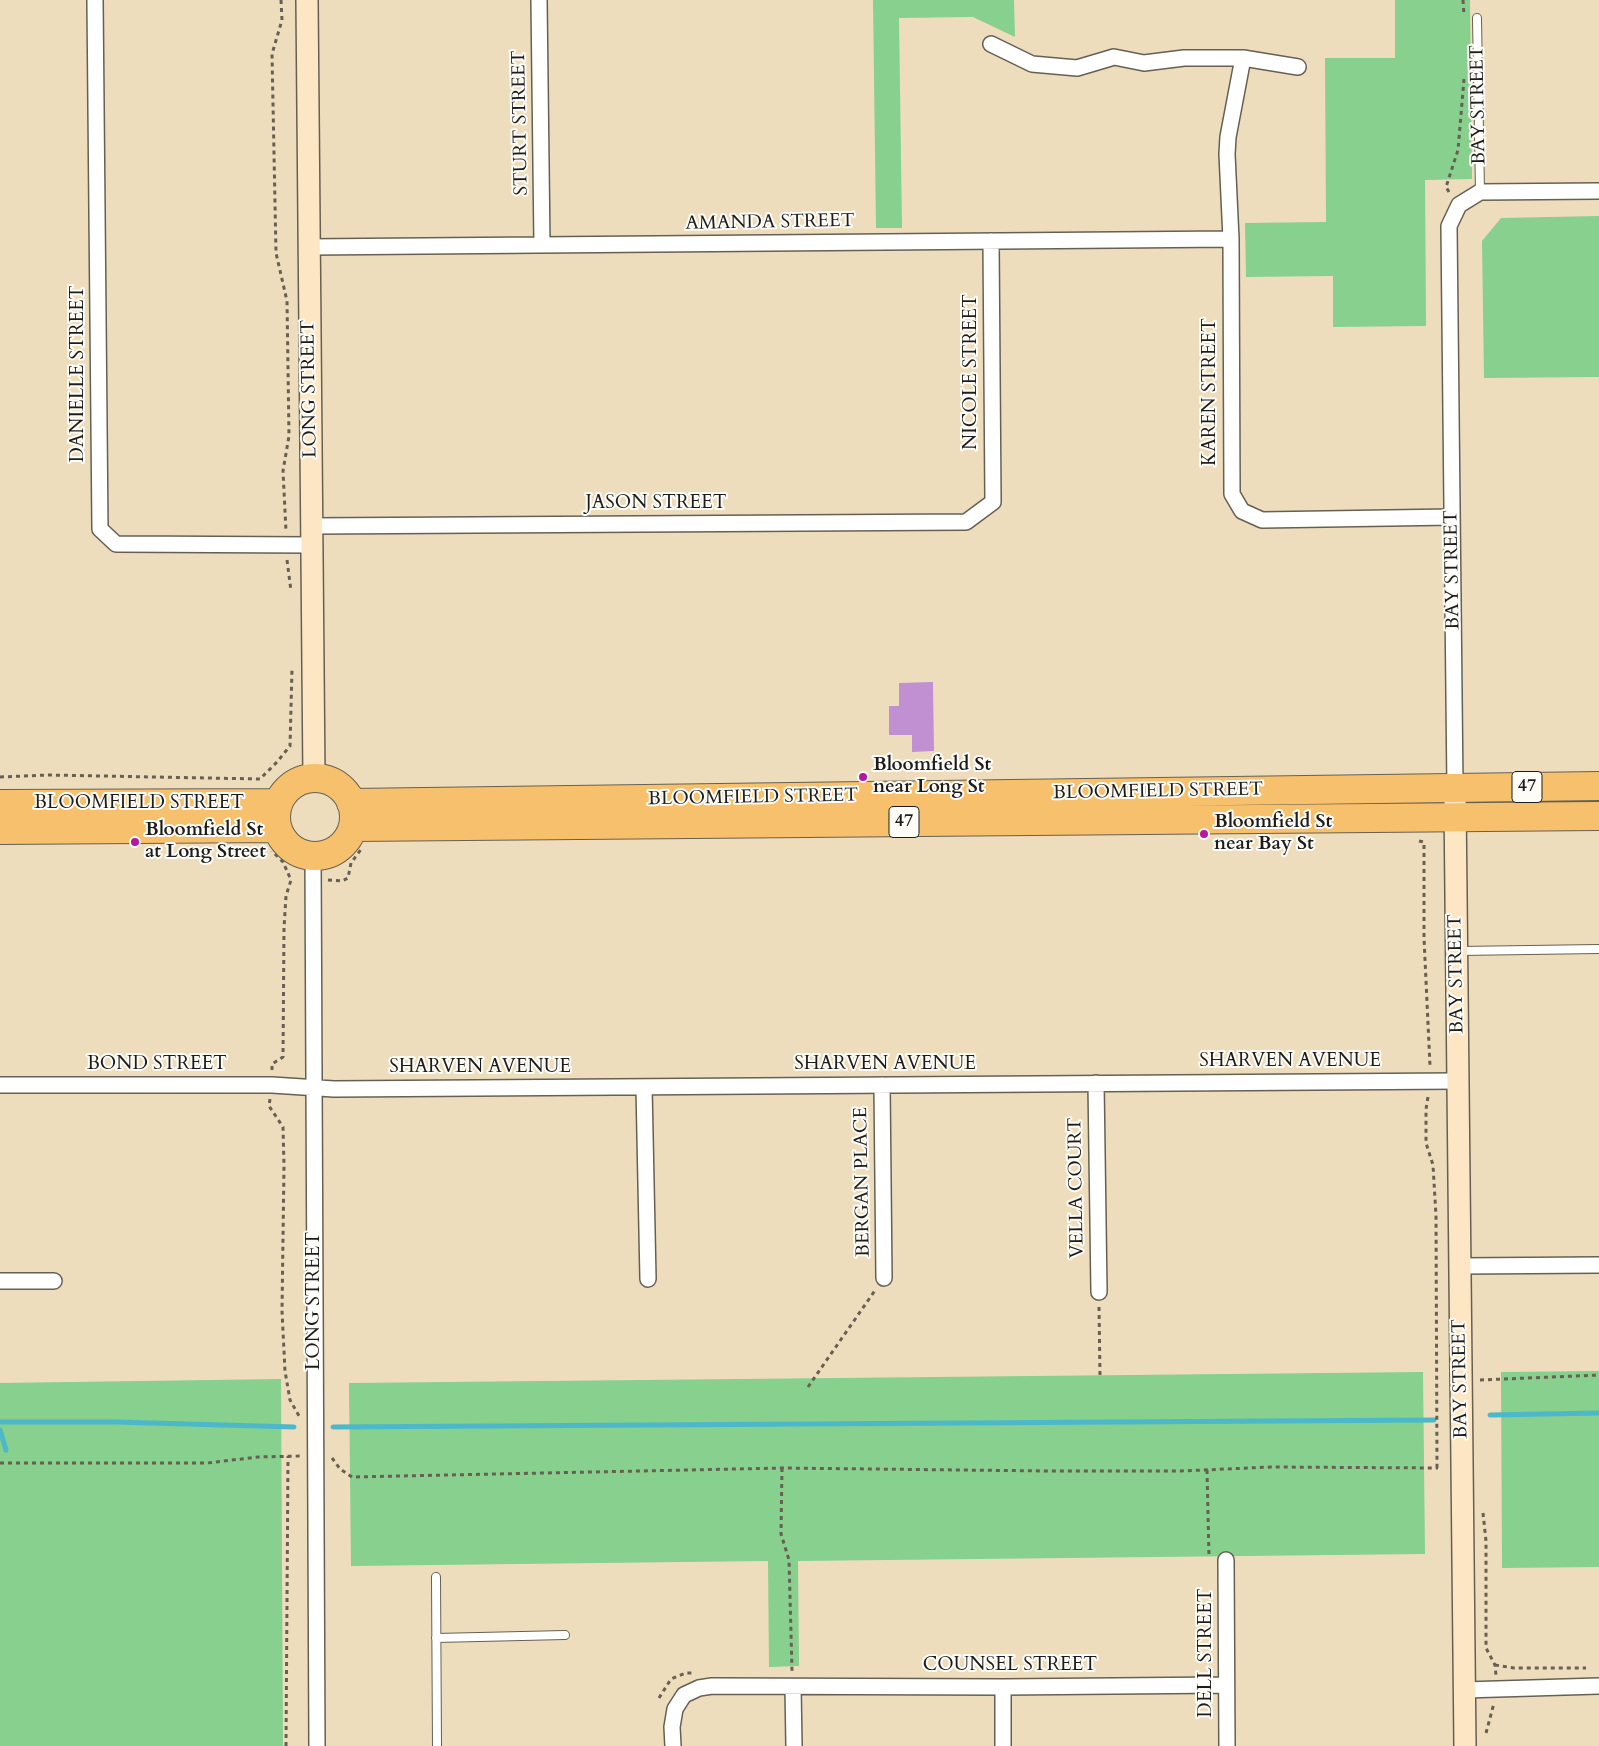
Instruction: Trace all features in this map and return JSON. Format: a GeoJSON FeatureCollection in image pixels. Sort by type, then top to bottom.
{"type":"FeatureCollection","features":[{"type":"Feature","properties":{"kind":"highway"},"geometry":{"type":"LineString","coordinates":[[314,778],[326,779],[337,784],[346,793],[352,815],[347,839],[338,848],[326,854],[313,856],[301,854],[291,848],[282,839],[275,827],[284,793],[292,785],[302,780],[314,778]]}},
{"type":"Feature","properties":{"kind":"highway","name":"47"},"geometry":{"type":"LineString","coordinates":[[1455,788],[1599,786]]}},
{"type":"Feature","properties":{"kind":"highway","name":"BLOOMFIELD STREET"},"geometry":{"type":"LineString","coordinates":[[352,815],[1455,788]]}},
{"type":"Feature","properties":{"kind":"highway","name":"BLOOMFIELD STREET"},"geometry":{"type":"LineString","coordinates":[[0,804],[275,827]]}},
{"type":"Feature","properties":{"kind":"highway","name":"BLOOMFIELD STREET"},"geometry":{"type":"LineString","coordinates":[[352,815],[1455,817]]}},
{"type":"Feature","properties":{"kind":"highway","name":"47"},"geometry":{"type":"LineString","coordinates":[[1455,817],[1599,816]]}},
{"type":"Feature","properties":{"kind":"highway","name":"BLOOMFIELD STREET"},"geometry":{"type":"LineString","coordinates":[[0,830],[275,827]]}},
{"type":"Feature","properties":{"kind":"street","name":"DANIELLE STREET"},"geometry":{"type":"LineString","coordinates":[[95,0],[100,530],[116,544],[287,545],[312,535]]}},
{"type":"Feature","properties":{"kind":"street","name":"LONG STREET"},"geometry":{"type":"LineString","coordinates":[[307,0],[314,778]]}},
{"type":"Feature","properties":{"kind":"street","name":"STURT STREET"},"geometry":{"type":"LineString","coordinates":[[540,0],[542,245]]}},
{"type":"Feature","properties":{"kind":"street"},"geometry":{"type":"LineString","coordinates":[[991,44],[1032,64],[1077,68],[1114,57],[1144,63],[1184,58],[1243,58],[1298,67]]}},
{"type":"Feature","properties":{"kind":"street","name":"KAREN STREET"},"geometry":{"type":"LineString","coordinates":[[1243,58],[1228,136],[1227,154],[1231,239],[1232,494],[1242,512],[1262,520],[1452,516]]}},
{"type":"Feature","properties":{"kind":"street"},"geometry":{"type":"LineString","coordinates":[[1459,205],[1480,192],[1599,192]]}},
{"type":"Feature","properties":{"kind":"street","name":"BAY STREET"},"geometry":{"type":"LineString","coordinates":[[1459,205],[1449,226],[1465,1746]]}},
{"type":"Feature","properties":{"kind":"street","name":"AMANDA STREET"},"geometry":{"type":"LineString","coordinates":[[309,247],[1231,239]]}},
{"type":"Feature","properties":{"kind":"street","name":"NICOLE STREET"},"geometry":{"type":"LineString","coordinates":[[991,241],[993,502]]}},
{"type":"Feature","properties":{"kind":"street","name":"JASON STREET"},"geometry":{"type":"LineString","coordinates":[[312,535],[966,522],[993,502]]}},
{"type":"Feature","properties":{"kind":"street","name":"LONG STREET"},"geometry":{"type":"LineString","coordinates":[[313,856],[317,1746]]}},
{"type":"Feature","properties":{"kind":"street","name":"SHARVEN AVENUE"},"geometry":{"type":"LineString","coordinates":[[313,1086],[334,1089],[1458,1080]]}},
{"type":"Feature","properties":{"kind":"street","name":"VELLA COURT"},"geometry":{"type":"LineString","coordinates":[[1096,1084],[1099,1292]]}},
{"type":"Feature","properties":{"kind":"street","name":"BOND STREET"},"geometry":{"type":"LineString","coordinates":[[0,1085],[313,1086]]}},
{"type":"Feature","properties":{"kind":"street","name":"BERGAN PLACE"},"geometry":{"type":"LineString","coordinates":[[882,1085],[884,1278]]}},
{"type":"Feature","properties":{"kind":"street"},"geometry":{"type":"LineString","coordinates":[[644,1087],[648,1279]]}},
{"type":"Feature","properties":{"kind":"street"},"geometry":{"type":"LineString","coordinates":[[1460,1266],[1599,1265]]}},
{"type":"Feature","properties":{"kind":"street"},"geometry":{"type":"LineString","coordinates":[[0,1281],[54,1281]]}},
{"type":"Feature","properties":{"kind":"street","name":"DELL STREET"},"geometry":{"type":"LineString","coordinates":[[1226,1560],[1227,1746]]}},
{"type":"Feature","properties":{"kind":"street","name":"COUNSEL STREET"},"geometry":{"type":"LineString","coordinates":[[673,1746],[672,1727],[675,1709],[684,1694],[698,1688],[712,1686],[1003,1687],[1226,1685]]}},
{"type":"Feature","properties":{"kind":"street"},"geometry":{"type":"LineString","coordinates":[[1464,1690],[1599,1686]]}},
{"type":"Feature","properties":{"kind":"street"},"geometry":{"type":"LineString","coordinates":[[793,1687],[794,1746]]}},
{"type":"Feature","properties":{"kind":"street"},"geometry":{"type":"LineString","coordinates":[[1003,1687],[1003,1746]]}},
{"type":"Feature","properties":{"kind":"lane","name":"BAY STREET"},"geometry":{"type":"LineString","coordinates":[[1477,18],[1480,192]]}},
{"type":"Feature","properties":{"kind":"lane"},"geometry":{"type":"LineString","coordinates":[[1456,951],[1599,950]]}},
{"type":"Feature","properties":{"kind":"lane"},"geometry":{"type":"LineString","coordinates":[[436,1577],[437,1746]]}},
{"type":"Feature","properties":{"kind":"lane"},"geometry":{"type":"LineString","coordinates":[[436,1638],[565,1635]]}},
{"type":"Feature","properties":{"kind":"path"},"geometry":{"type":"LineString","coordinates":[[282,0],[282,20],[272,54],[276,253],[287,301],[289,436],[283,471],[291,595]]}},
{"type":"Feature","properties":{"kind":"path"},"geometry":{"type":"LineString","coordinates":[[1463,0],[1464,19]]}},
{"type":"Feature","properties":{"kind":"path"},"geometry":{"type":"LineString","coordinates":[[1459,205],[1446,187],[1458,150],[1464,75]]}},
{"type":"Feature","properties":{"kind":"path"},"geometry":{"type":"LineString","coordinates":[[0,777],[49,775],[260,779],[290,746],[292,666]]}},
{"type":"Feature","properties":{"kind":"path"},"geometry":{"type":"LineString","coordinates":[[275,827],[274,852],[284,862],[291,880],[286,896],[284,928],[284,1057],[272,1064],[269,1106],[283,1126],[282,1311],[285,1371],[290,1400],[300,1416]]}},
{"type":"Feature","properties":{"kind":"path"},"geometry":{"type":"LineString","coordinates":[[1424,842],[1424,938],[1431,1081],[1426,1109],[1426,1142],[1433,1165],[1436,1216],[1437,1468]]}},
{"type":"Feature","properties":{"kind":"path"},"geometry":{"type":"LineString","coordinates":[[808,1387],[884,1278]]}},
{"type":"Feature","properties":{"kind":"path"},"geometry":{"type":"LineString","coordinates":[[1099,1292],[1100,1375]]}},
{"type":"Feature","properties":{"kind":"path"},"geometry":{"type":"LineString","coordinates":[[1479,1389],[1479,1380],[1599,1375]]}},
{"type":"Feature","properties":{"kind":"path"},"geometry":{"type":"LineString","coordinates":[[0,1463],[206,1463],[258,1457],[301,1456],[300,1446]]}},
{"type":"Feature","properties":{"kind":"path"},"geometry":{"type":"LineString","coordinates":[[286,1746],[288,1456]]}},
{"type":"Feature","properties":{"kind":"path"},"geometry":{"type":"LineString","coordinates":[[331,1456],[340,1469],[352,1477],[782,1468],[1050,1471],[1207,1470],[1271,1467],[1462,1468]]}},
{"type":"Feature","properties":{"kind":"path"},"geometry":{"type":"LineString","coordinates":[[782,1468],[781,1534],[789,1560],[793,1687]]}},
{"type":"Feature","properties":{"kind":"path"},"geometry":{"type":"LineString","coordinates":[[1207,1470],[1209,1557],[1226,1560]]}},
{"type":"Feature","properties":{"kind":"path"},"geometry":{"type":"LineString","coordinates":[[1483,1504],[1486,1541],[1486,1648],[1495,1665],[1496,1689],[1485,1738]]}},
{"type":"Feature","properties":{"kind":"path"},"geometry":{"type":"LineString","coordinates":[[1495,1665],[1514,1668],[1592,1668]]}},
{"type":"Feature","properties":{"kind":"green space"},"geometry":{"type":"Polygon","coordinates":[[[873,0],[1014,0],[1015,37],[973,17],[899,18],[902,228],[876,228],[873,0]]]}},
{"type":"Feature","properties":{"kind":"green space"},"geometry":{"type":"Polygon","coordinates":[[[1395,0],[1470,0],[1472,179],[1425,180],[1426,326],[1333,327],[1333,276],[1246,277],[1245,223],[1326,222],[1325,58],[1395,58],[1395,0]]]}},
{"type":"Feature","properties":{"kind":"green space"},"geometry":{"type":"Polygon","coordinates":[[[1599,216],[1599,377],[1484,378],[1482,241],[1501,218],[1599,216]]]}},
{"type":"Feature","properties":{"kind":"green space"},"geometry":{"type":"Polygon","coordinates":[[[1599,1371],[1599,1567],[1502,1568],[1501,1372],[1599,1371]]]}},
{"type":"Feature","properties":{"kind":"green space"},"geometry":{"type":"Polygon","coordinates":[[[1423,1372],[1425,1554],[798,1561],[799,1666],[769,1667],[768,1561],[351,1566],[349,1383],[1423,1372]]]}},
{"type":"Feature","properties":{"kind":"green space"},"geometry":{"type":"Polygon","coordinates":[[[281,1379],[283,1746],[0,1746],[0,1383],[281,1379]]]}},
{"type":"Feature","properties":{"kind":"building"},"geometry":{"type":"Polygon","coordinates":[[[933,682],[934,751],[912,752],[912,735],[889,735],[889,706],[899,706],[899,683],[933,682]]]}},
{"type":"Feature","properties":{"kind":"waterway"},"geometry":{"type":"LineString","coordinates":[[1490,1415],[1599,1413]]}},
{"type":"Feature","properties":{"kind":"waterway"},"geometry":{"type":"LineString","coordinates":[[333,1427],[1434,1420]]}},
{"type":"Feature","properties":{"kind":"waterway"},"geometry":{"type":"LineString","coordinates":[[0,1422],[116,1422],[294,1427]]}},
{"type":"Feature","properties":{"kind":"waterway"},"geometry":{"type":"LineString","coordinates":[[0,1430],[6,1450]]}},
{"type":"Feature","properties":{"kind":"place","name":"Bloomfield St near Long St"},"geometry":{"type":"Point","coordinates":[863,777]}},
{"type":"Feature","properties":{"kind":"place","name":"Bloomfield St near Bay St"},"geometry":{"type":"Point","coordinates":[1204,834]}},
{"type":"Feature","properties":{"kind":"place","name":"Bloomfield St at Long Street"},"geometry":{"type":"Point","coordinates":[135,842]}}]}
